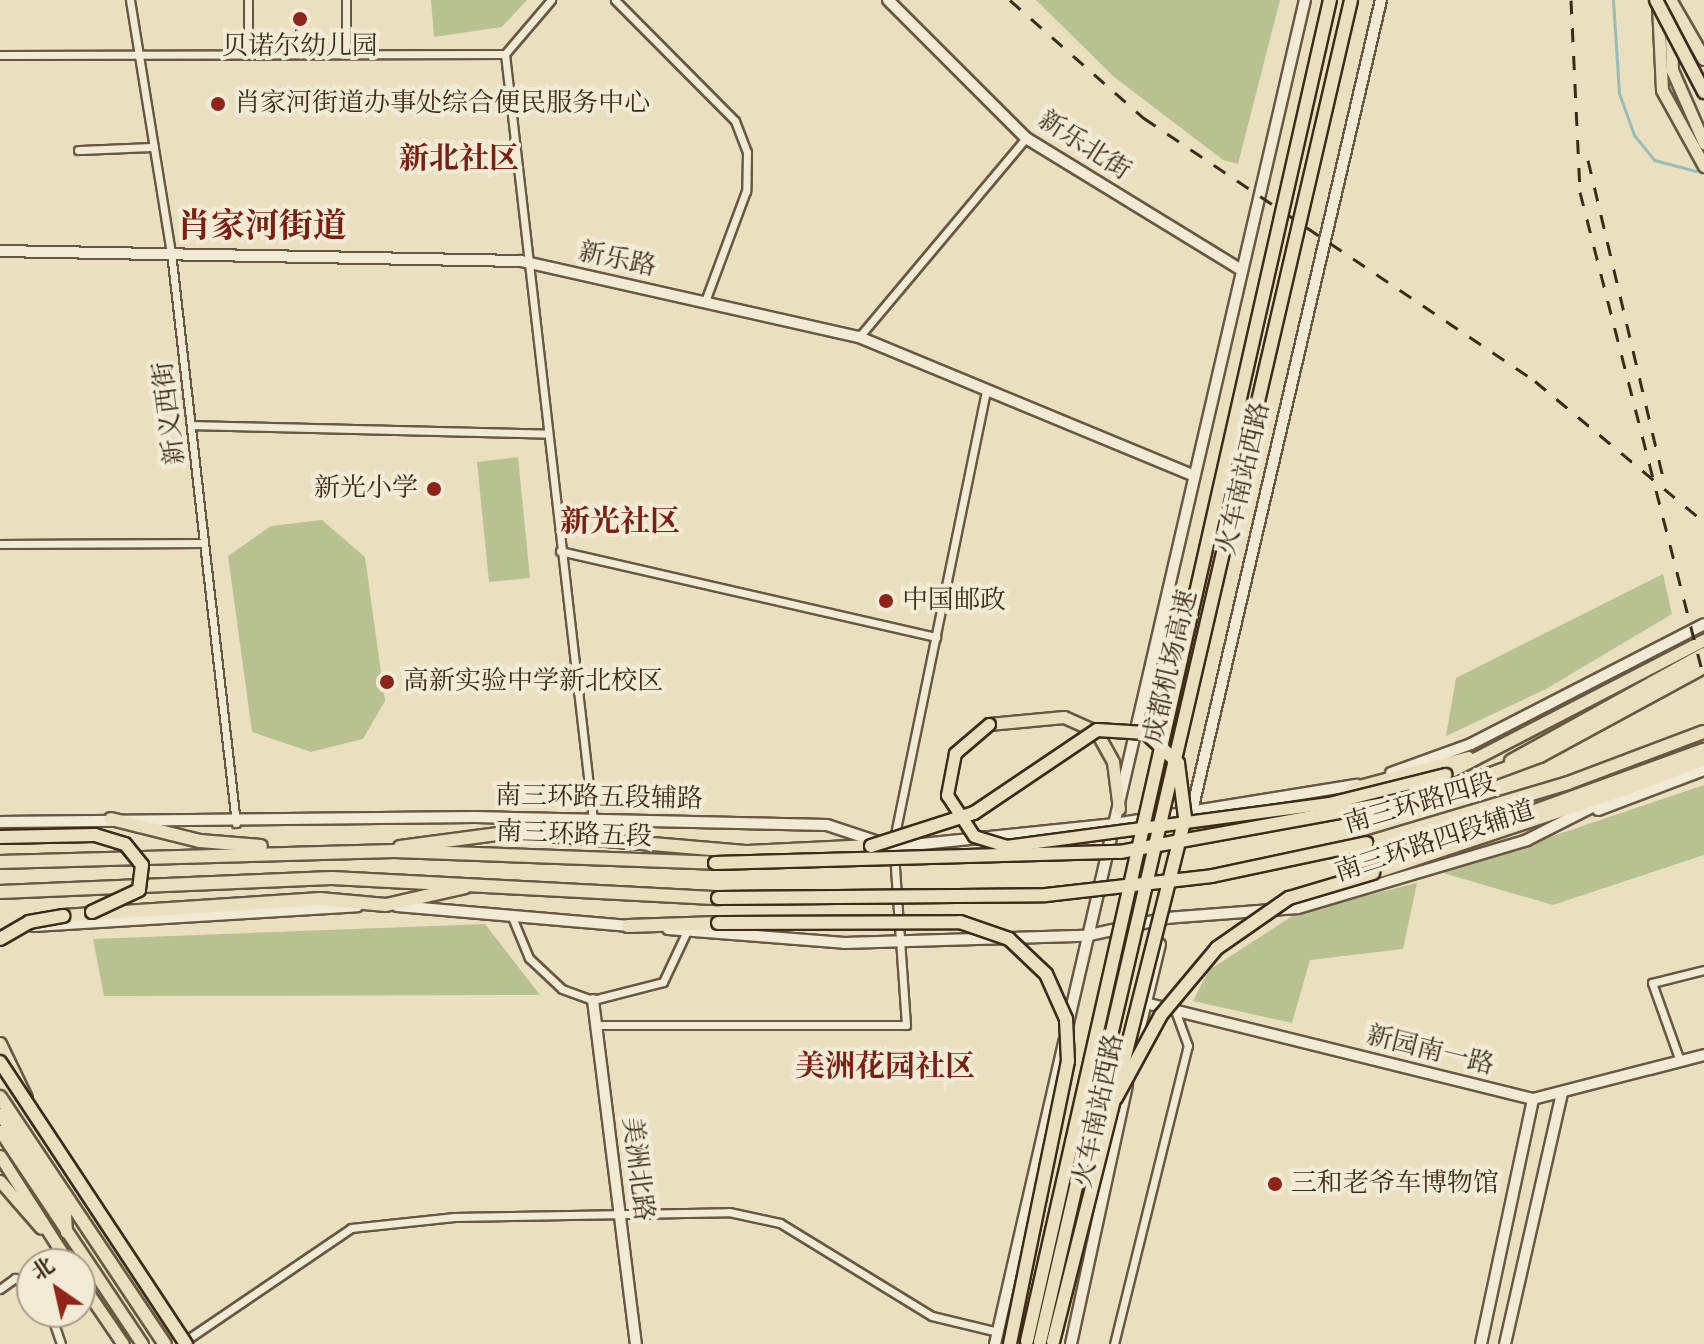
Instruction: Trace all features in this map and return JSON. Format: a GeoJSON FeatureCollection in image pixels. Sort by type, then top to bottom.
{"type":"FeatureCollection","features":[{"type":"Feature","properties":{"kind":"highway","name":"成都机场高速"},"geometry":{"type":"LineString","coordinates":[[1027,1344],[1330,0]]}},
{"type":"Feature","properties":{"kind":"highway","name":"成都机场高速"},"geometry":{"type":"LineString","coordinates":[[1039,1344],[1351,0]]}},
{"type":"Feature","properties":{"kind":"highway"},"geometry":{"type":"LineString","coordinates":[[1657,0],[1704,92]]}},
{"type":"Feature","properties":{"kind":"highway"},"geometry":{"type":"LineString","coordinates":[[1670,0],[1704,59]]}},
{"type":"Feature","properties":{"kind":"highway","name":"南三环路四段"},"geometry":{"type":"LineString","coordinates":[[1484,777],[1704,654]]}},
{"type":"Feature","properties":{"kind":"highway","name":"南三环路四段"},"geometry":{"type":"LineString","coordinates":[[1146,848],[1434,795],[1540,756],[1704,667]]}},
{"type":"Feature","properties":{"kind":"highway"},"geometry":{"type":"LineString","coordinates":[[381,851],[513,832],[748,852],[856,849],[974,813],[1078,737],[1115,727],[1146,733],[1178,763],[1185,818],[1104,1127],[1053,1344]]}},
{"type":"Feature","properties":{"kind":"highway","name":"南三环路四段"},"geometry":{"type":"LineString","coordinates":[[1139,884],[1366,848],[1568,783],[1704,732]]}},
{"type":"Feature","properties":{"kind":"highway"},"geometry":{"type":"LineString","coordinates":[[1366,848],[1392,854],[1441,845],[1704,750]]}},
{"type":"Feature","properties":{"kind":"highway"},"geometry":{"type":"LineString","coordinates":[[1104,1127],[1161,1015],[1217,948],[1289,898],[1623,790]]}},
{"type":"Feature","properties":{"kind":"highway"},"geometry":{"type":"LineString","coordinates":[[111,819],[200,841],[324,852]]}},
{"type":"Feature","properties":{"kind":"highway"},"geometry":{"type":"LineString","coordinates":[[0,837],[95,835],[125,844],[142,865],[139,890],[92,912]]}},
{"type":"Feature","properties":{"kind":"highway","name":"南三环路五段"},"geometry":{"type":"LineString","coordinates":[[0,862],[381,851],[715,863],[965,861],[1146,848]]}},
{"type":"Feature","properties":{"kind":"highway","name":"南三环路五段"},"geometry":{"type":"LineString","coordinates":[[0,892],[332,878],[480,883],[718,898],[949,900],[1139,884]]}},
{"type":"Feature","properties":{"kind":"highway"},"geometry":{"type":"LineString","coordinates":[[0,939],[29,922],[92,912],[320,899],[386,905],[480,883]]}},
{"type":"Feature","properties":{"kind":"highway"},"geometry":{"type":"LineString","coordinates":[[628,926],[960,922],[1009,939],[1046,974],[1066,1019],[1068,1061],[1010,1344]]}},
{"type":"Feature","properties":{"kind":"highway"},"geometry":{"type":"LineString","coordinates":[[0,1044],[27,1101]]}},
{"type":"Feature","properties":{"kind":"highway"},"geometry":{"type":"LineString","coordinates":[[0,1062],[183,1344]]}},
{"type":"Feature","properties":{"kind":"highway"},"geometry":{"type":"LineString","coordinates":[[0,1097],[165,1344]]}},
{"type":"Feature","properties":{"kind":"main road","name":"新乐北街"},"geometry":{"type":"LineString","coordinates":[[888,0],[1026,138],[1241,270]]}},
{"type":"Feature","properties":{"kind":"main road","name":"火车南站西路"},"geometry":{"type":"LineString","coordinates":[[995,1344],[1085,936],[1119,809],[1192,475],[1305,0]]}},
{"type":"Feature","properties":{"kind":"main road","name":"火车南站西路"},"geometry":{"type":"LineString","coordinates":[[1071,1344],[1145,1003],[1381,0]]}},
{"type":"Feature","properties":{"kind":"main road"},"geometry":{"type":"LineString","coordinates":[[1657,0],[1662,90],[1704,166]]}},
{"type":"Feature","properties":{"kind":"main road"},"geometry":{"type":"LineString","coordinates":[[1670,0],[1672,70],[1704,143]]}},
{"type":"Feature","properties":{"kind":"main road","name":"新乐路"},"geometry":{"type":"LineString","coordinates":[[0,251],[171,252],[530,263],[859,337],[1192,475]]}},
{"type":"Feature","properties":{"kind":"main road"},"geometry":{"type":"LineString","coordinates":[[1351,788],[1471,744],[1704,624]]}},
{"type":"Feature","properties":{"kind":"main road"},"geometry":{"type":"LineString","coordinates":[[1119,809],[1113,762],[1096,731],[1064,717],[989,724],[955,753],[947,795],[964,826],[992,844],[1076,842],[1259,815],[1445,774],[1543,727],[1704,640]]}},
{"type":"Feature","properties":{"kind":"main road"},"geometry":{"type":"LineString","coordinates":[[1192,812],[1351,788],[1469,757],[1543,727]]}},
{"type":"Feature","properties":{"kind":"main road","name":"南三环路四段辅道"},"geometry":{"type":"LineString","coordinates":[[1166,918],[1298,908],[1559,825],[1623,790],[1704,759]]}},
{"type":"Feature","properties":{"kind":"main road"},"geometry":{"type":"LineString","coordinates":[[1559,825],[1704,770]]}},
{"type":"Feature","properties":{"kind":"main road","name":"南三环路五段辅路"},"geometry":{"type":"LineString","coordinates":[[0,822],[111,819],[236,824],[593,821],[827,825],[893,847],[1115,824],[1192,812]]}},
{"type":"Feature","properties":{"kind":"main road"},"geometry":{"type":"LineString","coordinates":[[0,928],[386,905],[687,931],[902,941],[1085,936],[1166,918]]}},
{"type":"Feature","properties":{"kind":"main road","name":"美洲北路"},"geometry":{"type":"LineString","coordinates":[[593,1000],[636,1344]]}},
{"type":"Feature","properties":{"kind":"main road","name":"新园南一路"},"geometry":{"type":"LineString","coordinates":[[1145,1003],[1533,1099],[1704,1055]]}},
{"type":"Feature","properties":{"kind":"main road"},"geometry":{"type":"LineString","coordinates":[[1505,1344],[1562,1093]]}},
{"type":"Feature","properties":{"kind":"main road"},"geometry":{"type":"LineString","coordinates":[[1481,1344],[1533,1099]]}},
{"type":"Feature","properties":{"kind":"main road"},"geometry":{"type":"LineString","coordinates":[[0,1114],[65,1214],[66,1232]]}},
{"type":"Feature","properties":{"kind":"main road"},"geometry":{"type":"LineString","coordinates":[[0,1131],[142,1344]]}},
{"type":"Feature","properties":{"kind":"main road"},"geometry":{"type":"LineString","coordinates":[[0,1156],[59,1248]]}},
{"type":"Feature","properties":{"kind":"main road"},"geometry":{"type":"LineString","coordinates":[[0,1181],[53,1239]]}},
{"type":"Feature","properties":{"kind":"main road"},"geometry":{"type":"LineString","coordinates":[[96,1308],[122,1344]]}},
{"type":"Feature","properties":{"kind":"street","name":"新义西街"},"geometry":{"type":"LineString","coordinates":[[130,0],[171,252],[236,824]]}},
{"type":"Feature","properties":{"kind":"street"},"geometry":{"type":"LineString","coordinates":[[248,0],[248,53]]}},
{"type":"Feature","properties":{"kind":"street"},"geometry":{"type":"LineString","coordinates":[[346,0],[346,51]]}},
{"type":"Feature","properties":{"kind":"street"},"geometry":{"type":"LineString","coordinates":[[551,0],[505,54],[593,821]]}},
{"type":"Feature","properties":{"kind":"street"},"geometry":{"type":"LineString","coordinates":[[615,0],[735,121],[747,152],[746,191],[705,301]]}},
{"type":"Feature","properties":{"kind":"street"},"geometry":{"type":"LineString","coordinates":[[299,52],[301,23]]}},
{"type":"Feature","properties":{"kind":"street"},"geometry":{"type":"LineString","coordinates":[[0,55],[346,51],[505,54]]}},
{"type":"Feature","properties":{"kind":"street"},"geometry":{"type":"LineString","coordinates":[[859,337],[1026,138]]}},
{"type":"Feature","properties":{"kind":"street"},"geometry":{"type":"LineString","coordinates":[[78,150],[154,147]]}},
{"type":"Feature","properties":{"kind":"street"},"geometry":{"type":"LineString","coordinates":[[597,1025],[906,1025],[893,847],[986,390]]}},
{"type":"Feature","properties":{"kind":"street"},"geometry":{"type":"LineString","coordinates":[[192,425],[548,434]]}},
{"type":"Feature","properties":{"kind":"street"},"geometry":{"type":"LineString","coordinates":[[0,544],[204,543]]}},
{"type":"Feature","properties":{"kind":"street"},"geometry":{"type":"LineString","coordinates":[[560,551],[936,637]]}},
{"type":"Feature","properties":{"kind":"street"},"geometry":{"type":"LineString","coordinates":[[512,917],[529,958],[562,989],[593,1000],[663,982],[687,931]]}},
{"type":"Feature","properties":{"kind":"street"},"geometry":{"type":"LineString","coordinates":[[1680,1061],[1652,983],[1704,970]]}},
{"type":"Feature","properties":{"kind":"street"},"geometry":{"type":"LineString","coordinates":[[1114,1344],[1188,1046],[1175,1011]]}},
{"type":"Feature","properties":{"kind":"street"},"geometry":{"type":"LineString","coordinates":[[183,1344],[351,1228],[454,1217],[729,1212],[780,1223],[932,1316],[998,1332]]}},
{"type":"Feature","properties":{"kind":"green space"},"geometry":{"type":"Polygon","coordinates":[[[431,0],[527,0],[502,27],[434,37],[431,0]]]}},
{"type":"Feature","properties":{"kind":"green space"},"geometry":{"type":"Polygon","coordinates":[[[1036,0],[1280,0],[1238,164],[1223,160],[1113,76],[1036,0]]]}},
{"type":"Feature","properties":{"kind":"green space"},"geometry":{"type":"Polygon","coordinates":[[[518,457],[530,578],[489,582],[477,462],[518,457]]]}},
{"type":"Feature","properties":{"kind":"green space"},"geometry":{"type":"Polygon","coordinates":[[[322,520],[365,557],[385,701],[363,739],[311,752],[252,732],[228,556],[271,526],[322,520]]]}},
{"type":"Feature","properties":{"kind":"green space"},"geometry":{"type":"Polygon","coordinates":[[[1663,574],[1672,614],[1546,689],[1446,736],[1456,678],[1663,574]]]}},
{"type":"Feature","properties":{"kind":"green space"},"geometry":{"type":"Polygon","coordinates":[[[1704,785],[1704,855],[1553,905],[1443,873],[1704,785]]]}},
{"type":"Feature","properties":{"kind":"green space"},"geometry":{"type":"Polygon","coordinates":[[[1417,883],[1403,949],[1310,960],[1292,1023],[1193,1001],[1209,970],[1297,913],[1417,883]]]}},
{"type":"Feature","properties":{"kind":"green space"},"geometry":{"type":"Polygon","coordinates":[[[485,924],[540,995],[104,996],[93,939],[485,924]]]}},
{"type":"Feature","properties":{"kind":"waterway"},"geometry":{"type":"LineString","coordinates":[[1613,0],[1619,93],[1634,135],[1654,160],[1696,171]]}},
{"type":"Feature","properties":{"kind":"railway"},"geometry":{"type":"LineString","coordinates":[[1010,0],[1144,118],[1535,381],[1704,522]]}},
{"type":"Feature","properties":{"kind":"railway"},"geometry":{"type":"LineString","coordinates":[[1571,0],[1580,192],[1704,678]]}},
{"type":"Feature","properties":{"kind":"railway"},"geometry":{"type":"LineString","coordinates":[[1588,160],[1665,486]]}},
{"type":"Feature","properties":{"kind":"place","name":"贝诺尔幼儿园"},"geometry":{"type":"Point","coordinates":[300,19]}},
{"type":"Feature","properties":{"kind":"place","name":"肖家河街道办事处综合便民服务中心"},"geometry":{"type":"Point","coordinates":[218,104]}},
{"type":"Feature","properties":{"kind":"place","name":"新光小学"},"geometry":{"type":"Point","coordinates":[434,489]}},
{"type":"Feature","properties":{"kind":"place","name":"中国邮政"},"geometry":{"type":"Point","coordinates":[886,601]}},
{"type":"Feature","properties":{"kind":"place","name":"高新实验中学新北校区"},"geometry":{"type":"Point","coordinates":[387,682]}},
{"type":"Feature","properties":{"kind":"place","name":"三和老爷车博物馆"},"geometry":{"type":"Point","coordinates":[1275,1184]}},
{"type":"Feature","properties":{"kind":"district","name":"新北社区"},"geometry":{"type":"Point","coordinates":[459,159]}},
{"type":"Feature","properties":{"kind":"district","name":"肖家河街道"},"geometry":{"type":"Point","coordinates":[262,228]}},
{"type":"Feature","properties":{"kind":"district","name":"新光社区"},"geometry":{"type":"Point","coordinates":[620,522]}},
{"type":"Feature","properties":{"kind":"district","name":"美洲花园社区"},"geometry":{"type":"Point","coordinates":[885,1067]}}]}
